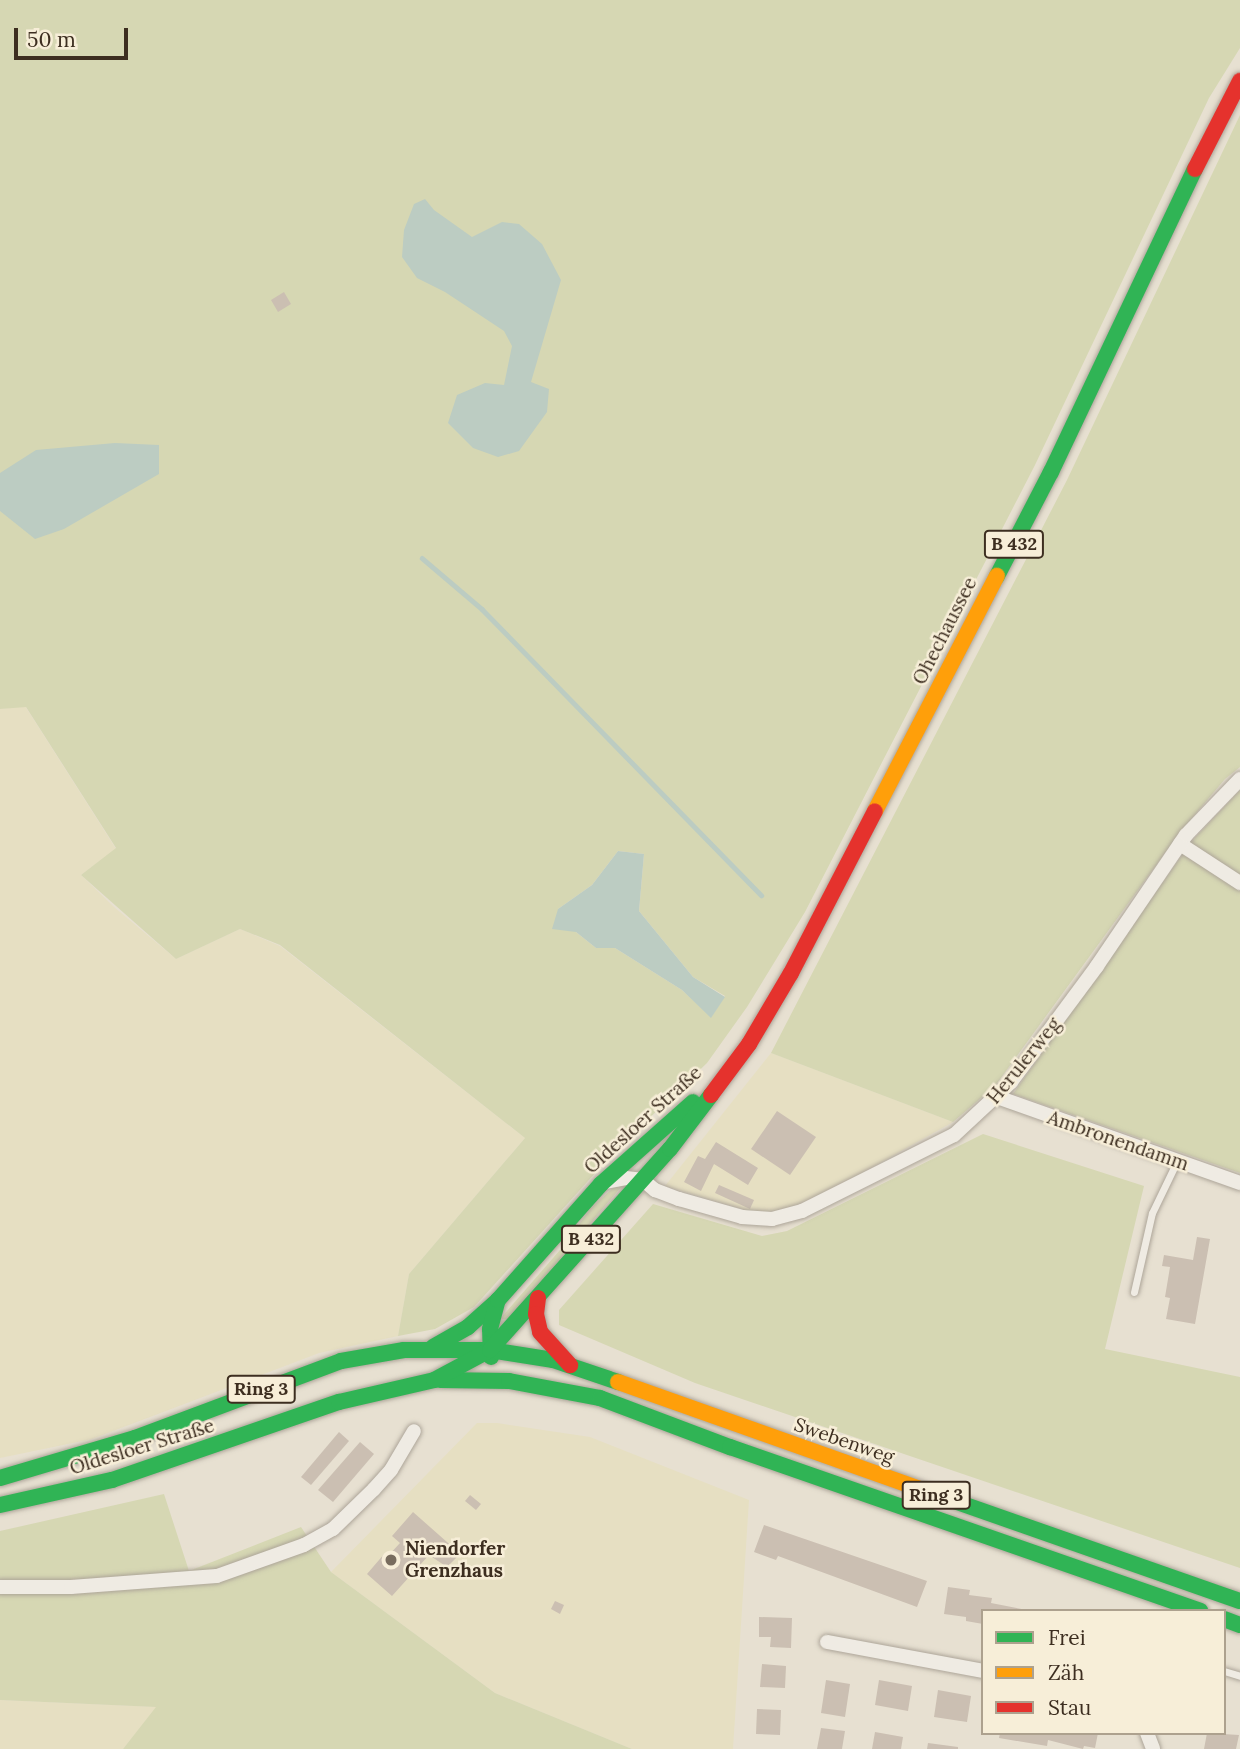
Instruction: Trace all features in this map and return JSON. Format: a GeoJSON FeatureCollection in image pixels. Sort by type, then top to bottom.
{"type":"FeatureCollection","features":[{"type":"Feature","properties":{"kind":"main road","name":"Ohechaussee"},"geometry":{"type":"LineString","coordinates":[[722,1076],[763,1023],[818,922],[1054,466],[1225,106],[1240,81]]}},
{"type":"Feature","properties":{"kind":"main road","name":"Oldesloer Straße"},"geometry":{"type":"LineString","coordinates":[[490,1350],[490,1328],[498,1300],[601,1184],[722,1076]]}},
{"type":"Feature","properties":{"kind":"main road","name":"Oldesloer Straße"},"geometry":{"type":"LineString","coordinates":[[0,1505],[112,1480],[340,1402],[434,1380],[490,1350],[670,1149],[722,1076]]}},
{"type":"Feature","properties":{"kind":"main road"},"geometry":{"type":"LineString","coordinates":[[538,1298],[536,1314],[540,1332],[570,1365]]}},
{"type":"Feature","properties":{"kind":"main road","name":"B 432"},"geometry":{"type":"LineString","coordinates":[[430,1349],[468,1327],[498,1300]]}},
{"type":"Feature","properties":{"kind":"main road","name":"Oldesloer Straße"},"geometry":{"type":"LineString","coordinates":[[0,1478],[135,1438],[317,1367],[371,1354],[430,1349]]}},
{"type":"Feature","properties":{"kind":"main road","name":"Swebenweg"},"geometry":{"type":"LineString","coordinates":[[430,1349],[490,1350],[570,1365],[1240,1601]]}},
{"type":"Feature","properties":{"kind":"main road"},"geometry":{"type":"LineString","coordinates":[[490,1350],[496,1367],[509,1381]]}},
{"type":"Feature","properties":{"kind":"main road","name":"Ring 3"},"geometry":{"type":"LineString","coordinates":[[434,1380],[509,1381],[600,1398],[730,1447],[1194,1609]]}},
{"type":"Feature","properties":{"kind":"street","name":"Herulerweg"},"geometry":{"type":"LineString","coordinates":[[643,1180],[668,1196],[761,1220],[784,1217],[936,1146],[974,1120],[997,1097],[1089,976],[1180,844],[1219,798],[1240,779]]}},
{"type":"Feature","properties":{"kind":"street"},"geometry":{"type":"LineString","coordinates":[[1180,844],[1240,883]]}},
{"type":"Feature","properties":{"kind":"street","name":"Ambronendamm"},"geometry":{"type":"LineString","coordinates":[[997,1097],[1240,1183]]}},
{"type":"Feature","properties":{"kind":"street"},"geometry":{"type":"LineString","coordinates":[[601,1184],[626,1178],[643,1180],[640,1161],[647,1142]]}},
{"type":"Feature","properties":{"kind":"street"},"geometry":{"type":"LineString","coordinates":[[0,1587],[71,1587],[216,1576],[304,1545],[333,1529],[374,1489],[391,1470],[414,1431]]}},
{"type":"Feature","properties":{"kind":"street"},"geometry":{"type":"LineString","coordinates":[[827,1642],[981,1671]]}},
{"type":"Feature","properties":{"kind":"lane"},"geometry":{"type":"LineString","coordinates":[[1134,1292],[1152,1213],[1177,1161]]}},
{"type":"Feature","properties":{"kind":"shaded area"},"geometry":{"type":"Polygon","coordinates":[[[425,199],[434,210],[472,237],[502,222],[519,224],[542,244],[561,280],[531,382],[549,389],[547,412],[519,451],[498,457],[473,448],[448,423],[457,395],[485,383],[504,385],[512,346],[504,331],[445,292],[417,278],[402,257],[404,230],[414,204],[425,199]]]}},
{"type":"Feature","properties":{"kind":"shaded area"},"geometry":{"type":"Polygon","coordinates":[[[115,443],[159,445],[159,474],[64,529],[35,539],[0,511],[0,473],[36,450],[115,443]]]}},
{"type":"Feature","properties":{"kind":"shaded area"},"geometry":{"type":"Polygon","coordinates":[[[25,706],[116,849],[81,875],[114,907],[176,959],[240,929],[280,946],[525,1138],[409,1274],[398,1336],[319,1353],[92,1439],[0,1458],[0,709],[25,706]]]}},
{"type":"Feature","properties":{"kind":"shaded area"},"geometry":{"type":"Polygon","coordinates":[[[618,851],[644,854],[639,911],[693,977],[725,997],[711,1018],[682,990],[615,948],[596,948],[576,932],[552,929],[558,909],[592,885],[618,851]]]}},
{"type":"Feature","properties":{"kind":"shaded area"},"geometry":{"type":"Polygon","coordinates":[[[771,1053],[953,1122],[814,1200],[778,1212],[752,1212],[665,1186],[771,1053]]]}},
{"type":"Feature","properties":{"kind":"shaded area"},"geometry":{"type":"Polygon","coordinates":[[[477,1423],[497,1423],[590,1437],[749,1500],[733,1749],[632,1749],[495,1693],[331,1572],[477,1423]]]}},
{"type":"Feature","properties":{"kind":"shaded area"},"geometry":{"type":"Polygon","coordinates":[[[0,1700],[157,1707],[123,1749],[0,1749],[0,1700]]]}},
{"type":"Feature","properties":{"kind":"green space"},"geometry":{"type":"Polygon","coordinates":[[[0,0],[1240,0],[1240,48],[1209,98],[1035,465],[805,912],[747,1007],[707,1063],[616,1150],[474,1307],[435,1329],[398,1336],[409,1274],[525,1138],[280,945],[240,929],[176,959],[81,875],[116,848],[26,707],[0,709],[0,0]],[[618,851],[592,885],[558,909],[576,932],[596,948],[615,948],[682,990],[711,1017],[725,996],[693,977],[639,911],[644,854],[618,851]]]}},
{"type":"Feature","properties":{"kind":"green space"},"geometry":{"type":"Polygon","coordinates":[[[1240,115],[1240,767],[1225,779],[1181,831],[995,1086],[953,1122],[771,1053],[1067,480],[1240,115]]]}},
{"type":"Feature","properties":{"kind":"green space"},"geometry":{"type":"Polygon","coordinates":[[[1240,790],[1240,1173],[1013,1094],[1192,841],[1240,790]]]}},
{"type":"Feature","properties":{"kind":"green space"},"geometry":{"type":"Polygon","coordinates":[[[983,1134],[1144,1186],[1105,1349],[1240,1377],[1240,1568],[695,1383],[559,1325],[559,1310],[653,1204],[762,1236],[787,1231],[983,1134]]]}},
{"type":"Feature","properties":{"kind":"green space"},"geometry":{"type":"Polygon","coordinates":[[[622,1186],[509,1319],[500,1319],[560,1250],[591,1208],[613,1188],[622,1186]]]}},
{"type":"Feature","properties":{"kind":"green space"},"geometry":{"type":"Polygon","coordinates":[[[164,1494],[189,1571],[301,1527],[331,1572],[495,1693],[632,1749],[123,1749],[156,1707],[0,1700],[0,1531],[164,1494]]]}},
{"type":"Feature","properties":{"kind":"building"},"geometry":{"type":"Polygon","coordinates":[[[284,292],[291,304],[278,312],[271,300],[284,292]]]}},
{"type":"Feature","properties":{"kind":"building"},"geometry":{"type":"Polygon","coordinates":[[[777,1111],[816,1137],[790,1175],[751,1149],[777,1111]]]}},
{"type":"Feature","properties":{"kind":"building"},"geometry":{"type":"Polygon","coordinates":[[[716,1142],[758,1168],[748,1185],[714,1164],[701,1191],[684,1182],[698,1156],[705,1159],[716,1142]]]}},
{"type":"Feature","properties":{"kind":"building"},"geometry":{"type":"Polygon","coordinates":[[[719,1185],[754,1200],[750,1209],[715,1193],[719,1185]]]}},
{"type":"Feature","properties":{"kind":"building"},"geometry":{"type":"Polygon","coordinates":[[[1197,1237],[1210,1239],[1195,1324],[1166,1319],[1170,1298],[1165,1297],[1170,1267],[1162,1266],[1164,1255],[1193,1260],[1197,1237]]]}},
{"type":"Feature","properties":{"kind":"building"},"geometry":{"type":"Polygon","coordinates":[[[339,1432],[349,1441],[311,1485],[301,1477],[339,1432]]]}},
{"type":"Feature","properties":{"kind":"building"},"geometry":{"type":"Polygon","coordinates":[[[360,1442],[374,1454],[333,1502],[318,1490],[360,1442]]]}},
{"type":"Feature","properties":{"kind":"building"},"geometry":{"type":"Polygon","coordinates":[[[470,1495],[481,1504],[476,1510],[465,1501],[470,1495]]]}},
{"type":"Feature","properties":{"kind":"building"},"geometry":{"type":"Polygon","coordinates":[[[413,1512],[456,1550],[454,1553],[458,1556],[447,1567],[429,1555],[392,1596],[367,1574],[385,1553],[388,1556],[400,1543],[392,1536],[413,1512]]]}},
{"type":"Feature","properties":{"kind":"building"},"geometry":{"type":"Polygon","coordinates":[[[764,1525],[927,1581],[917,1607],[778,1556],[776,1560],[754,1552],[764,1525]]]}},
{"type":"Feature","properties":{"kind":"building"},"geometry":{"type":"Polygon","coordinates":[[[948,1587],[970,1590],[969,1595],[992,1598],[991,1603],[1022,1609],[981,1609],[981,1624],[966,1621],[966,1617],[944,1614],[948,1587]]]}},
{"type":"Feature","properties":{"kind":"building"},"geometry":{"type":"Polygon","coordinates":[[[555,1601],[564,1605],[560,1614],[551,1609],[555,1601]]]}},
{"type":"Feature","properties":{"kind":"building"},"geometry":{"type":"Polygon","coordinates":[[[759,1617],[792,1618],[791,1648],[770,1647],[771,1637],[759,1637],[759,1617]]]}},
{"type":"Feature","properties":{"kind":"building"},"geometry":{"type":"Polygon","coordinates":[[[762,1664],[786,1666],[785,1688],[760,1687],[762,1664]]]}},
{"type":"Feature","properties":{"kind":"building"},"geometry":{"type":"Polygon","coordinates":[[[826,1680],[850,1684],[845,1717],[821,1713],[826,1680]]]}},
{"type":"Feature","properties":{"kind":"building"},"geometry":{"type":"Polygon","coordinates":[[[879,1680],[912,1686],[908,1711],[875,1705],[879,1680]]]}},
{"type":"Feature","properties":{"kind":"building"},"geometry":{"type":"Polygon","coordinates":[[[938,1690],[971,1696],[967,1722],[934,1717],[938,1690]]]}},
{"type":"Feature","properties":{"kind":"building"},"geometry":{"type":"Polygon","coordinates":[[[757,1709],[781,1710],[780,1735],[756,1734],[757,1709]]]}},
{"type":"Feature","properties":{"kind":"building"},"geometry":{"type":"Polygon","coordinates":[[[821,1728],[845,1731],[842,1749],[817,1749],[821,1728]]]}},
{"type":"Feature","properties":{"kind":"building"},"geometry":{"type":"Polygon","coordinates":[[[875,1732],[903,1737],[901,1749],[872,1749],[875,1732]]]}},
{"type":"Feature","properties":{"kind":"building"},"geometry":{"type":"Polygon","coordinates":[[[1000,1735],[1098,1735],[1095,1748],[1084,1746],[1083,1749],[1048,1740],[1047,1746],[999,1738],[1000,1735]]]}},
{"type":"Feature","properties":{"kind":"building"},"geometry":{"type":"Polygon","coordinates":[[[1207,1735],[1239,1735],[1236,1749],[1204,1749],[1207,1735]]]}},
{"type":"Feature","properties":{"kind":"building"},"geometry":{"type":"Polygon","coordinates":[[[928,1743],[958,1747],[958,1749],[927,1749],[928,1743]]]}},
{"type":"Feature","properties":{"kind":"waterway"},"geometry":{"type":"LineString","coordinates":[[422,558],[482,609],[761,895]]}},
{"type":"Feature","properties":{"kind":"traffic: fast"},"geometry":{"type":"LineString","coordinates":[[997,576],[1051,472],[1195,169]]}},
{"type":"Feature","properties":{"kind":"traffic: fast"},"geometry":{"type":"LineString","coordinates":[[0,1505],[112,1480],[339,1402],[434,1380],[490,1350],[670,1149],[711,1095]]}},
{"type":"Feature","properties":{"kind":"traffic: fast"},"geometry":{"type":"LineString","coordinates":[[491,1357],[490,1329],[498,1300],[601,1184],[693,1102]]}},
{"type":"Feature","properties":{"kind":"traffic: fast"},"geometry":{"type":"LineString","coordinates":[[433,1347],[468,1327],[496,1302]]}},
{"type":"Feature","properties":{"kind":"traffic: fast"},"geometry":{"type":"LineString","coordinates":[[0,1478],[135,1438],[341,1361],[404,1350],[490,1350],[553,1360],[618,1382]]}},
{"type":"Feature","properties":{"kind":"traffic: fast"},"geometry":{"type":"LineString","coordinates":[[440,1380],[509,1381],[600,1398],[730,1447],[1194,1609]]}},
{"type":"Feature","properties":{"kind":"traffic: fast"},"geometry":{"type":"LineString","coordinates":[[937,1495],[1240,1601]]}},
{"type":"Feature","properties":{"kind":"traffic: fast"},"geometry":{"type":"LineString","coordinates":[[1226,1620],[1240,1625]]}},
{"type":"Feature","properties":{"kind":"traffic: slow"},"geometry":{"type":"LineString","coordinates":[[875,811],[997,576]]}},
{"type":"Feature","properties":{"kind":"traffic: slow"},"geometry":{"type":"LineString","coordinates":[[618,1382],[937,1495]]}},
{"type":"Feature","properties":{"kind":"traffic: jam"},"geometry":{"type":"LineString","coordinates":[[1195,169],[1240,81]]}},
{"type":"Feature","properties":{"kind":"traffic: jam"},"geometry":{"type":"LineString","coordinates":[[711,1095],[749,1044],[791,973],[875,811]]}},
{"type":"Feature","properties":{"kind":"traffic: jam"},"geometry":{"type":"LineString","coordinates":[[538,1298],[536,1314],[540,1332],[570,1365]]}},
{"type":"Feature","properties":{"kind":"place","name":"Niendorfer Grenzhaus"},"geometry":{"type":"Point","coordinates":[391,1560]}}]}
